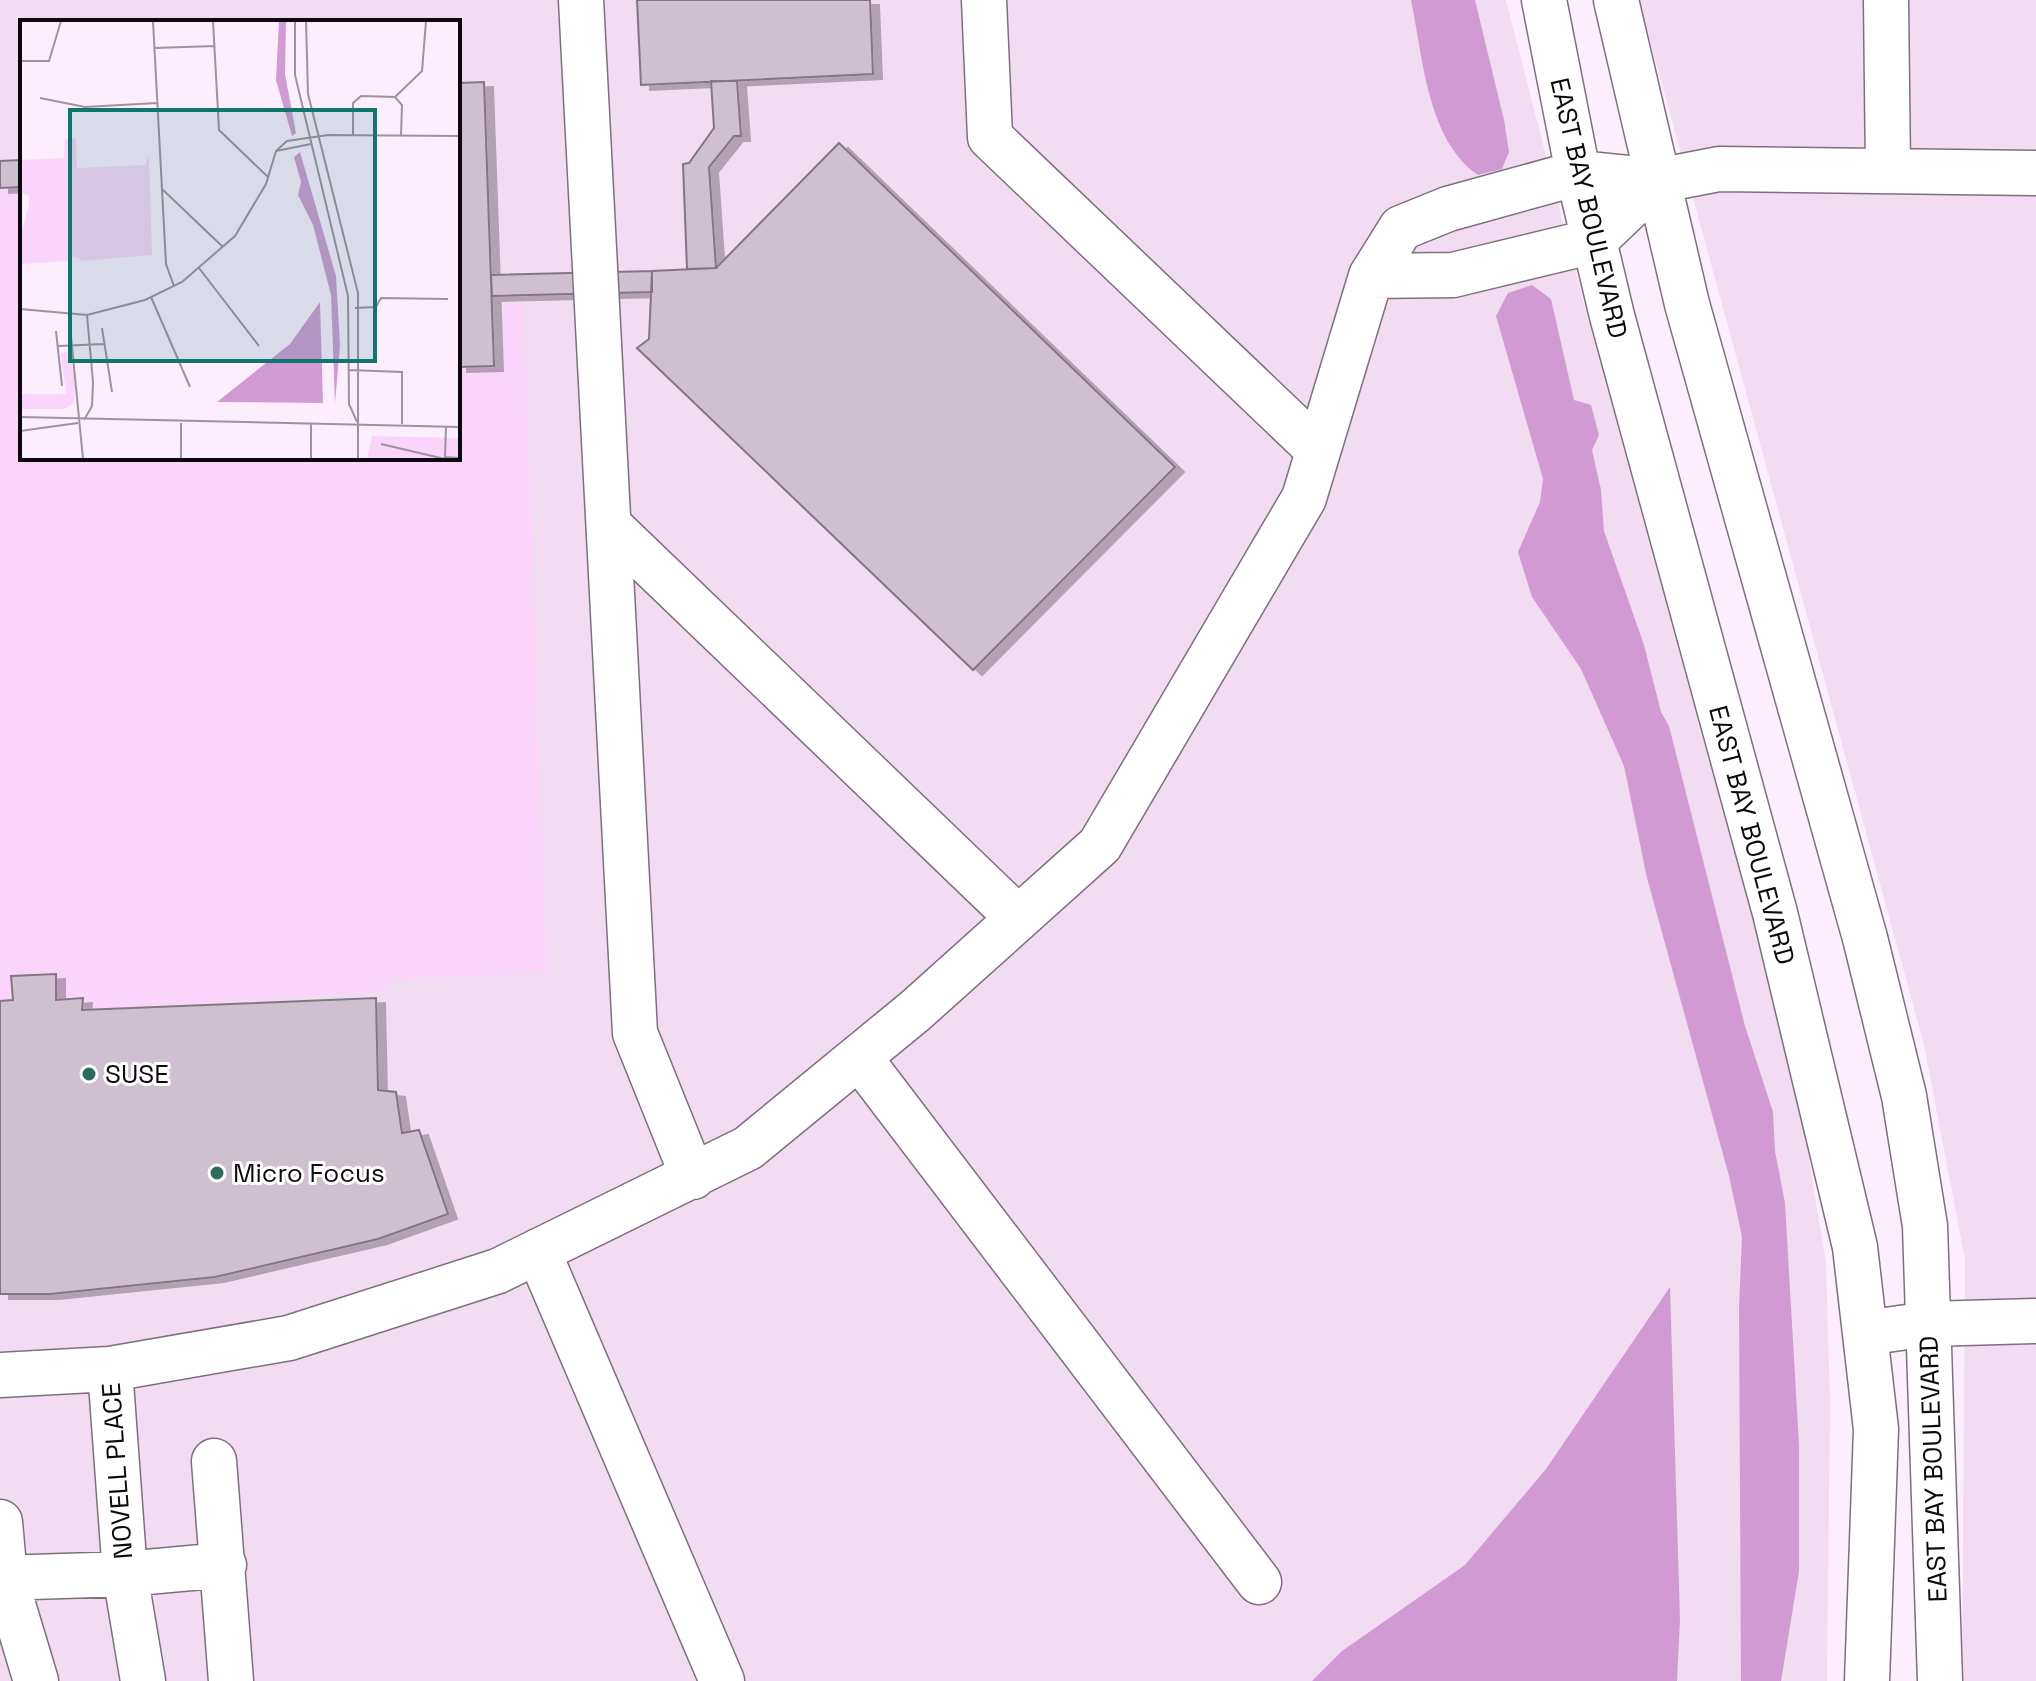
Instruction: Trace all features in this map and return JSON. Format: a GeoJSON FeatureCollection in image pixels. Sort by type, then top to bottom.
{"type":"FeatureCollection","features":[{"type":"Feature","properties":{"kind":"street"},"geometry":{"type":"LineString","coordinates":[[581,0],[611,527],[635,1033],[693,1177]]}},
{"type":"Feature","properties":{"kind":"street"},"geometry":{"type":"LineString","coordinates":[[984,0],[990,137],[1318,450]]}},
{"type":"Feature","properties":{"kind":"street","name":"EAST BAY BOULEVARD"},"geometry":{"type":"LineString","coordinates":[[1544,0],[1594,241],[1775,913],[1855,1247],[1876,1429],[1867,1681]]}},
{"type":"Feature","properties":{"kind":"street","name":"EAST BAY BOULEVARD"},"geometry":{"type":"LineString","coordinates":[[1616,0],[1687,304],[1865,938],[1904,1096],[1925,1226],[1940,1681]]}},
{"type":"Feature","properties":{"kind":"street"},"geometry":{"type":"LineString","coordinates":[[1886,0],[1888,171]]}},
{"type":"Feature","properties":{"kind":"street"},"geometry":{"type":"LineString","coordinates":[[110,1369],[289,1338],[498,1271],[693,1177],[748,1148],[859,1057],[1018,918],[1100,845],[1304,498],[1371,276],[1401,228],[1448,209],[1578,173],[1657,181],[1719,169],[2036,173]]}},
{"type":"Feature","properties":{"kind":"street"},"geometry":{"type":"LineString","coordinates":[[1371,276],[1453,275],[1594,241],[1657,181]]}},
{"type":"Feature","properties":{"kind":"street"},"geometry":{"type":"LineString","coordinates":[[611,527],[1018,918]]}},
{"type":"Feature","properties":{"kind":"street"},"geometry":{"type":"LineString","coordinates":[[859,1057],[1259,1582]]}},
{"type":"Feature","properties":{"kind":"street"},"geometry":{"type":"LineString","coordinates":[[538,1251],[722,1681]]}},
{"type":"Feature","properties":{"kind":"street"},"geometry":{"type":"LineString","coordinates":[[1865,1333],[1928,1324],[2036,1321]]}},
{"type":"Feature","properties":{"kind":"street","name":"NOVELL PLACE"},"geometry":{"type":"LineString","coordinates":[[0,1375],[110,1369],[125,1574],[143,1681]]}},
{"type":"Feature","properties":{"kind":"street"},"geometry":{"type":"LineString","coordinates":[[214,1461],[231,1681]]}},
{"type":"Feature","properties":{"kind":"street"},"geometry":{"type":"LineString","coordinates":[[0,1522],[2,1578],[36,1681]]}},
{"type":"Feature","properties":{"kind":"street"},"geometry":{"type":"LineString","coordinates":[[2,1578],[125,1574],[224,1565]]}},
{"type":"Feature","properties":{"kind":"shaded area"},"geometry":{"type":"Polygon","coordinates":[[[0,0],[1506,0],[1582,297],[1796,1080],[1826,1263],[1830,1402],[1827,1681],[0,1681],[0,0]]]}},
{"type":"Feature","properties":{"kind":"shaded area"},"geometry":{"type":"Polygon","coordinates":[[[1411,0],[1475,0],[1504,120],[1509,152],[1502,169],[1478,175],[1461,160],[1448,141],[1430,96],[1411,0]]]}},
{"type":"Feature","properties":{"kind":"shaded area"},"geometry":{"type":"Polygon","coordinates":[[[1639,0],[2036,0],[2036,1681],[1962,1681],[1965,1260],[1924,1045],[1639,0]]]}},
{"type":"Feature","properties":{"kind":"shaded area"},"geometry":{"type":"Polygon","coordinates":[[[20,189],[20,460],[460,460],[460,370],[502,368],[505,304],[524,303],[547,972],[387,981],[387,991],[82,1010],[82,998],[56,1000],[56,974],[11,976],[13,1000],[0,1001],[0,191],[20,189]]]}},
{"type":"Feature","properties":{"kind":"shaded area"},"geometry":{"type":"Polygon","coordinates":[[[1532,285],[1551,299],[1574,400],[1591,405],[1599,435],[1592,450],[1601,490],[1604,531],[1644,645],[1661,712],[1669,726],[1745,1026],[1773,1112],[1775,1151],[1785,1203],[1799,1445],[1799,1571],[1781,1681],[1741,1681],[1739,1308],[1742,1237],[1729,1176],[1647,878],[1624,766],[1581,669],[1532,597],[1518,552],[1540,502],[1543,479],[1496,316],[1508,293],[1532,285]]]}},
{"type":"Feature","properties":{"kind":"shaded area"},"geometry":{"type":"Polygon","coordinates":[[[1670,1287],[1680,1619],[1677,1681],[1312,1681],[1342,1651],[1465,1565],[1546,1469],[1670,1287]]]}},
{"type":"Feature","properties":{"kind":"building"},"geometry":{"type":"Polygon","coordinates":[[[637,0],[870,0],[873,74],[641,85],[637,0]]]}},
{"type":"Feature","properties":{"kind":"building"},"geometry":{"type":"Polygon","coordinates":[[[711,81],[737,81],[741,136],[734,136],[709,167],[716,268],[687,269],[683,164],[689,163],[714,128],[711,81]]]}},
{"type":"Feature","properties":{"kind":"building"},"geometry":{"type":"Polygon","coordinates":[[[484,82],[494,366],[460,367],[460,83],[484,82]]]}},
{"type":"Feature","properties":{"kind":"building"},"geometry":{"type":"Polygon","coordinates":[[[839,143],[1175,467],[973,670],[637,348],[649,339],[652,271],[716,268],[839,143]]]}},
{"type":"Feature","properties":{"kind":"building"},"geometry":{"type":"Polygon","coordinates":[[[20,160],[20,187],[0,188],[0,161],[20,160]]]}},
{"type":"Feature","properties":{"kind":"building"},"geometry":{"type":"Polygon","coordinates":[[[652,271],[652,292],[492,296],[491,275],[652,271]]]}},
{"type":"Feature","properties":{"kind":"building","name":"Micro Focus"},"geometry":{"type":"Polygon","coordinates":[[[56,974],[56,1000],[83,998],[82,1010],[376,998],[378,1090],[396,1092],[402,1133],[419,1130],[448,1214],[378,1239],[215,1277],[50,1294],[0,1294],[0,1001],[13,1000],[11,976],[56,974]]]}},
{"type":"Feature","properties":{"kind":"place","name":"SUSE"},"geometry":{"type":"Point","coordinates":[89,1074]}},
{"type":"Feature","properties":{"kind":"place","name":"Micro Focus"},"geometry":{"type":"Point","coordinates":[217,1173]}}]}
